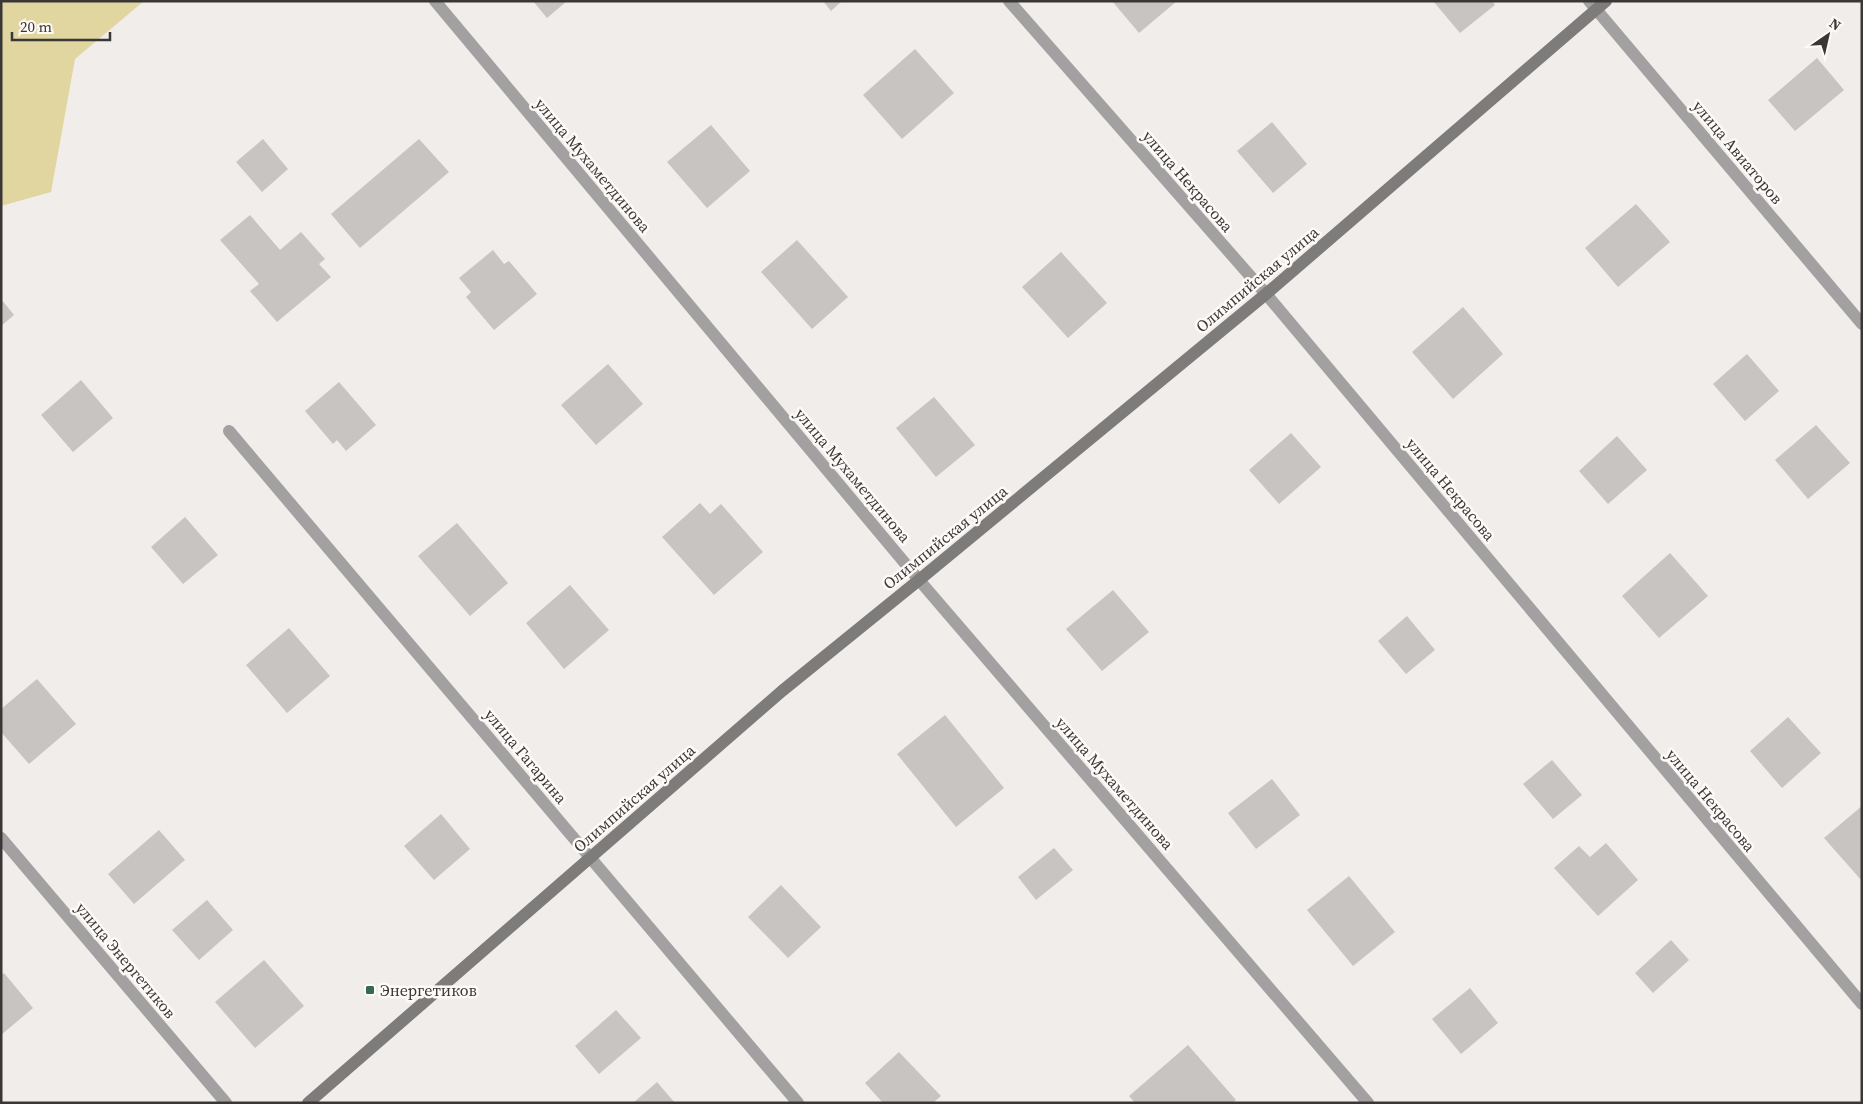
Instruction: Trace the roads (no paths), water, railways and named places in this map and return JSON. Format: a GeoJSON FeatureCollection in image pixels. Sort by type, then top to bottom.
{"type":"FeatureCollection","features":[{"type":"Feature","properties":{"kind":"street","name":"улица Мухаметдинова"},"geometry":{"type":"LineString","coordinates":[[434,1],[919,580],[1368,1103]]}},
{"type":"Feature","properties":{"kind":"street","name":"улица Некрасова"},"geometry":{"type":"LineString","coordinates":[[1009,1],[1266,294],[1862,1004]]}},
{"type":"Feature","properties":{"kind":"street","name":"Олимпийская улица"},"geometry":{"type":"LineString","coordinates":[[308,1103],[782,691],[1266,294],[1592,6],[1606,1]]}},
{"type":"Feature","properties":{"kind":"street","name":"улица Авиаторов"},"geometry":{"type":"LineString","coordinates":[[1592,6],[1862,324]]}},
{"type":"Feature","properties":{"kind":"street","name":"улица Гагарина"},"geometry":{"type":"LineString","coordinates":[[229,431],[798,1103]]}},
{"type":"Feature","properties":{"kind":"street","name":"улица Энергетиков"},"geometry":{"type":"LineString","coordinates":[[1,838],[226,1103]]}},
{"type":"Feature","properties":{"kind":"place","name":"Энергетиков"},"geometry":{"type":"Point","coordinates":[370,990]}}]}
